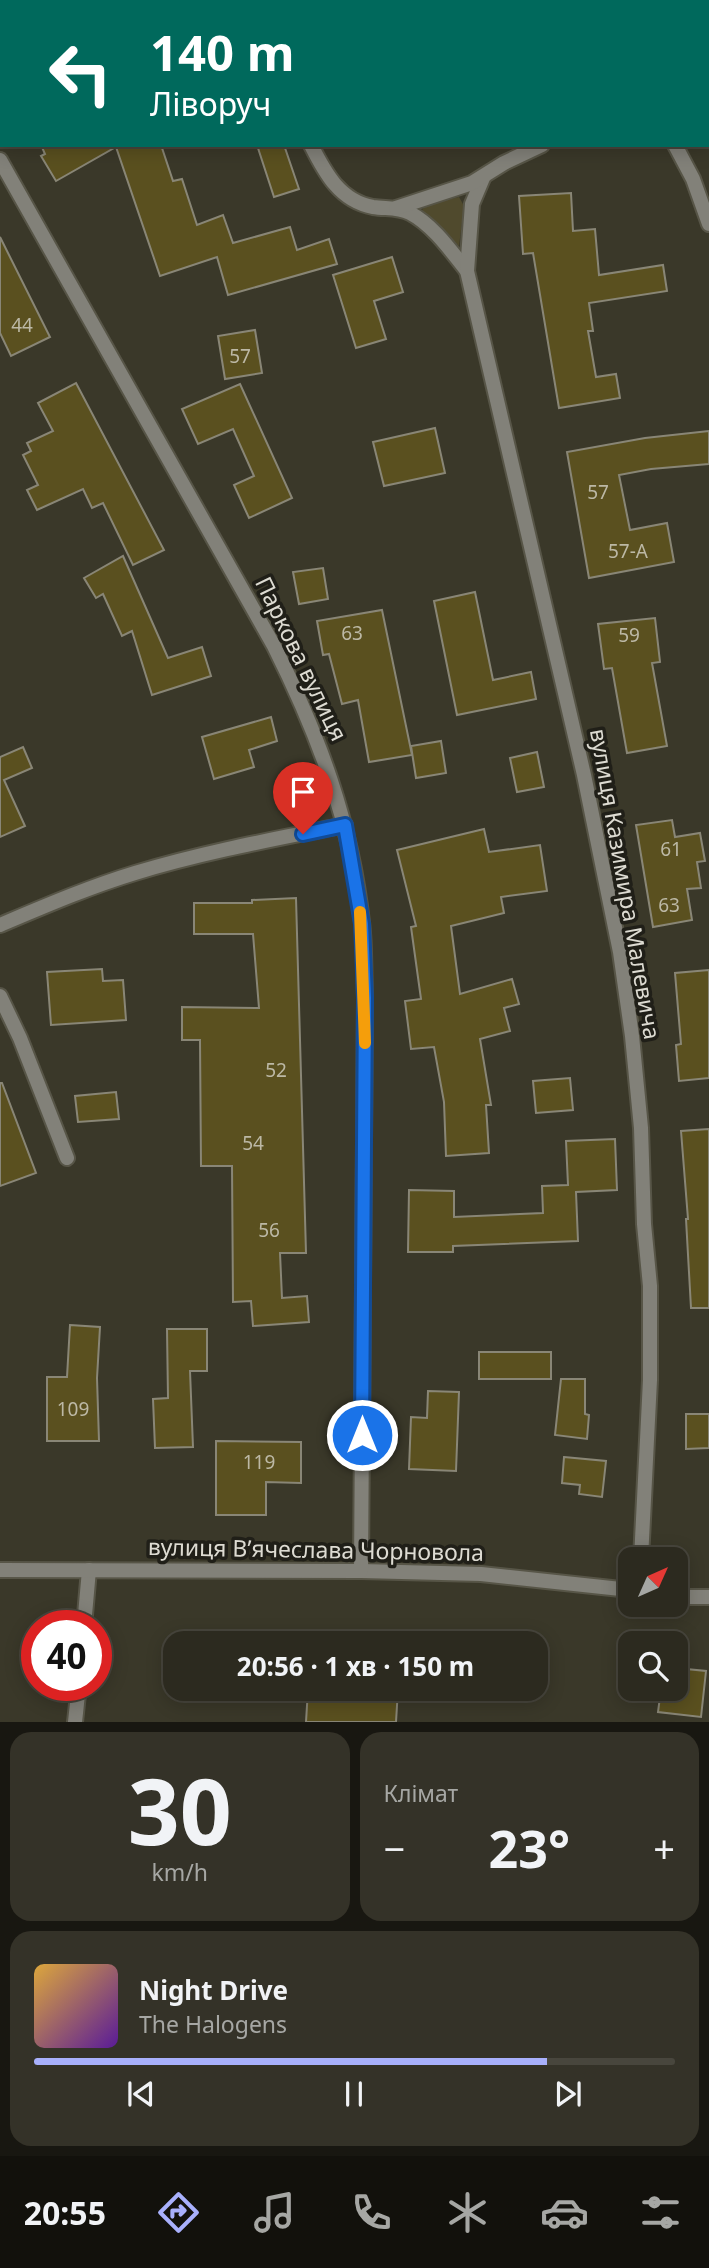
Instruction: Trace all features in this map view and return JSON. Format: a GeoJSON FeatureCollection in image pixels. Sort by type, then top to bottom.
{"type":"FeatureCollection","features":[{"type":"Feature","properties":{"kind":"street","name":"вулиця Казимира Малевича"},"geometry":{"type":"LineString","coordinates":[[312,147],[337,188],[353,200],[372,207],[395,208],[420,219],[447,245],[467,271]]}},
{"type":"Feature","properties":{"kind":"street"},"geometry":{"type":"LineString","coordinates":[[395,208],[453,192],[538,147]]}},
{"type":"Feature","properties":{"kind":"street"},"geometry":{"type":"LineString","coordinates":[[676,147],[692,179],[709,224]]}},
{"type":"Feature","properties":{"kind":"street","name":"Паркова вулиця"},"geometry":{"type":"LineString","coordinates":[[0,160],[274,646],[311,724],[345,825],[362,924],[365,998],[361,1571]]}},
{"type":"Feature","properties":{"kind":"street","name":"вулиця Казимира Малевича"},"geometry":{"type":"LineString","coordinates":[[483,178],[472,204],[467,271],[584,775],[620,952],[632,1036],[641,1128],[644,1224],[650,1286],[650,1380],[642,1547]]}},
{"type":"Feature","properties":{"kind":"street"},"geometry":{"type":"LineString","coordinates":[[0,925],[64,898],[136,873],[345,825]]}},
{"type":"Feature","properties":{"kind":"street"},"geometry":{"type":"LineString","coordinates":[[0,996],[20,1038],[67,1158]]}},
{"type":"Feature","properties":{"kind":"street","name":"вулиця Вʼячеслава Чорновола"},"geometry":{"type":"LineString","coordinates":[[0,1570],[481,1574],[618,1589]]}},
{"type":"Feature","properties":{"kind":"street"},"geometry":{"type":"LineString","coordinates":[[85,1610],[89,1570]]}},
{"type":"Feature","properties":{"kind":"street"},"geometry":{"type":"LineString","coordinates":[[688,1597],[709,1597]]}},
{"type":"Feature","properties":{"kind":"street"},"geometry":{"type":"LineString","coordinates":[[75,1722],[77,1701]]}},
{"type":"Feature","properties":{"kind":"shaded area"},"geometry":{"type":"Polygon","coordinates":[[[459,197],[464,206],[459,246],[422,210],[426,205],[459,197]]]}},
{"type":"Feature","properties":{"kind":"building"},"geometry":{"type":"Polygon","coordinates":[[[42,147],[116,147],[56,181],[41,156],[45,154],[42,147]]]}},
{"type":"Feature","properties":{"kind":"building"},"geometry":{"type":"Polygon","coordinates":[[[116,147],[162,147],[173,181],[182,179],[197,225],[223,215],[233,243],[290,227],[297,250],[329,239],[337,264],[228,295],[217,257],[160,276],[116,147]]]}},
{"type":"Feature","properties":{"kind":"building"},"geometry":{"type":"Polygon","coordinates":[[[258,147],[285,147],[299,189],[274,197],[258,147]]]}},
{"type":"Feature","properties":{"kind":"building"},"geometry":{"type":"Polygon","coordinates":[[[571,193],[573,231],[595,229],[599,275],[663,265],[667,291],[589,303],[593,331],[588,331],[596,377],[616,374],[620,398],[559,408],[533,253],[523,254],[519,196],[571,193]]]}},
{"type":"Feature","properties":{"kind":"building"},"geometry":{"type":"Polygon","coordinates":[[[0,237],[50,337],[11,356],[0,333],[0,237]]]}},
{"type":"Feature","properties":{"kind":"building"},"geometry":{"type":"Polygon","coordinates":[[[392,257],[403,292],[374,301],[386,339],[356,348],[333,275],[392,257]]]}},
{"type":"Feature","properties":{"kind":"building"},"geometry":{"type":"Polygon","coordinates":[[[255,330],[262,373],[225,379],[218,336],[255,330]]]}},
{"type":"Feature","properties":{"kind":"building"},"geometry":{"type":"Polygon","coordinates":[[[76,383],[164,550],[133,565],[103,503],[92,508],[83,489],[37,510],[27,490],[38,485],[23,455],[31,451],[27,443],[53,431],[38,403],[76,383]]]}},
{"type":"Feature","properties":{"kind":"building"},"geometry":{"type":"Polygon","coordinates":[[[240,384],[292,498],[249,518],[234,485],[254,476],[233,429],[198,444],[182,409],[240,384]]]}},
{"type":"Feature","properties":{"kind":"building"},"geometry":{"type":"Polygon","coordinates":[[[435,428],[445,473],[384,486],[373,442],[435,428]]]}},
{"type":"Feature","properties":{"kind":"building"},"geometry":{"type":"Polygon","coordinates":[[[709,431],[709,464],[619,475],[630,530],[667,523],[674,562],[589,578],[567,452],[645,438],[709,431]]]}},
{"type":"Feature","properties":{"kind":"building"},"geometry":{"type":"Polygon","coordinates":[[[123,556],[168,658],[202,647],[211,676],[152,695],[132,631],[122,636],[103,594],[96,598],[84,578],[123,556]]]}},
{"type":"Feature","properties":{"kind":"building"},"geometry":{"type":"Polygon","coordinates":[[[323,568],[328,599],[299,604],[293,572],[323,568]]]}},
{"type":"Feature","properties":{"kind":"building"},"geometry":{"type":"Polygon","coordinates":[[[475,592],[493,680],[531,672],[536,699],[457,715],[434,601],[475,592]]]}},
{"type":"Feature","properties":{"kind":"building"},"geometry":{"type":"Polygon","coordinates":[[[382,610],[412,755],[369,762],[358,700],[342,704],[329,654],[323,655],[317,621],[382,610]]]}},
{"type":"Feature","properties":{"kind":"building"},"geometry":{"type":"Polygon","coordinates":[[[655,618],[660,662],[652,663],[667,746],[627,753],[612,668],[604,669],[598,624],[655,618]]]}},
{"type":"Feature","properties":{"kind":"building"},"geometry":{"type":"Polygon","coordinates":[[[271,717],[277,741],[249,750],[254,767],[214,779],[202,737],[271,717]]]}},
{"type":"Feature","properties":{"kind":"building"},"geometry":{"type":"Polygon","coordinates":[[[441,741],[446,773],[416,778],[411,746],[441,741]]]}},
{"type":"Feature","properties":{"kind":"building"},"geometry":{"type":"Polygon","coordinates":[[[23,747],[32,768],[4,780],[25,826],[0,837],[0,757],[23,747]]]}},
{"type":"Feature","properties":{"kind":"building"},"geometry":{"type":"Polygon","coordinates":[[[537,752],[544,787],[517,792],[510,758],[537,752]]]}},
{"type":"Feature","properties":{"kind":"building"},"geometry":{"type":"Polygon","coordinates":[[[672,820],[675,837],[700,833],[705,861],[697,862],[701,888],[687,889],[692,920],[653,927],[636,825],[672,820]]]}},
{"type":"Feature","properties":{"kind":"building"},"geometry":{"type":"Polygon","coordinates":[[[484,829],[489,852],[540,845],[547,891],[501,897],[504,913],[451,926],[460,994],[512,979],[519,1004],[504,1008],[510,1031],[480,1039],[491,1105],[486,1105],[489,1153],[446,1156],[444,1102],[434,1047],[411,1049],[405,1001],[421,999],[411,927],[416,926],[397,850],[484,829]]]}},
{"type":"Feature","properties":{"kind":"building"},"geometry":{"type":"Polygon","coordinates":[[[296,898],[306,1253],[280,1253],[282,1298],[307,1296],[309,1322],[253,1326],[251,1301],[233,1302],[232,1166],[201,1166],[200,1040],[182,1040],[182,1007],[259,1008],[253,934],[194,934],[194,903],[252,903],[252,900],[296,898]]]}},
{"type":"Feature","properties":{"kind":"building"},"geometry":{"type":"Polygon","coordinates":[[[102,969],[103,981],[123,980],[126,1020],[51,1025],[47,972],[102,969]]]}},
{"type":"Feature","properties":{"kind":"building"},"geometry":{"type":"Polygon","coordinates":[[[709,970],[709,1078],[679,1081],[676,1045],[681,1044],[675,973],[709,970]]]}},
{"type":"Feature","properties":{"kind":"building"},"geometry":{"type":"Polygon","coordinates":[[[570,1078],[573,1110],[536,1113],[533,1081],[570,1078]]]}},
{"type":"Feature","properties":{"kind":"building"},"geometry":{"type":"Polygon","coordinates":[[[0,1083],[36,1173],[0,1186],[0,1083]]]}},
{"type":"Feature","properties":{"kind":"building"},"geometry":{"type":"Polygon","coordinates":[[[116,1092],[119,1119],[78,1122],[75,1096],[116,1092]]]}},
{"type":"Feature","properties":{"kind":"building"},"geometry":{"type":"Polygon","coordinates":[[[709,1129],[709,1308],[691,1308],[681,1131],[709,1129]]]}},
{"type":"Feature","properties":{"kind":"building"},"geometry":{"type":"Polygon","coordinates":[[[615,1139],[617,1190],[576,1192],[578,1241],[453,1246],[453,1252],[408,1252],[409,1190],[454,1191],[454,1217],[543,1213],[542,1186],[568,1185],[566,1141],[615,1139]]]}},
{"type":"Feature","properties":{"kind":"building"},"geometry":{"type":"Polygon","coordinates":[[[70,1325],[100,1327],[97,1378],[99,1441],[47,1441],[47,1377],[67,1377],[70,1325]]]}},
{"type":"Feature","properties":{"kind":"building"},"geometry":{"type":"Polygon","coordinates":[[[167,1329],[207,1329],[207,1371],[190,1371],[193,1447],[155,1448],[153,1399],[168,1398],[167,1329]]]}},
{"type":"Feature","properties":{"kind":"building"},"geometry":{"type":"Polygon","coordinates":[[[479,1352],[551,1352],[551,1379],[479,1379],[479,1352]]]}},
{"type":"Feature","properties":{"kind":"building"},"geometry":{"type":"Polygon","coordinates":[[[561,1379],[585,1379],[585,1414],[589,1415],[587,1439],[555,1435],[561,1379]]]}},
{"type":"Feature","properties":{"kind":"building"},"geometry":{"type":"Polygon","coordinates":[[[428,1391],[459,1392],[456,1471],[409,1469],[411,1417],[427,1418],[428,1391]]]}},
{"type":"Feature","properties":{"kind":"building"},"geometry":{"type":"Polygon","coordinates":[[[686,1414],[709,1414],[709,1448],[686,1449],[686,1414]]]}},
{"type":"Feature","properties":{"kind":"building"},"geometry":{"type":"Polygon","coordinates":[[[216,1441],[301,1442],[301,1483],[266,1482],[266,1515],[216,1515],[216,1441]]]}},
{"type":"Feature","properties":{"kind":"building"},"geometry":{"type":"Polygon","coordinates":[[[564,1457],[606,1461],[602,1497],[579,1494],[580,1485],[562,1483],[564,1457]]]}},
{"type":"Feature","properties":{"kind":"building"},"geometry":{"type":"Polygon","coordinates":[[[688,1669],[706,1671],[701,1717],[658,1712],[659,1701],[688,1701],[688,1669]]]}},
{"type":"Feature","properties":{"kind":"building"},"geometry":{"type":"Polygon","coordinates":[[[307,1701],[397,1701],[396,1722],[306,1722],[307,1701]]]}},
{"type":"Feature","properties":{"kind":"slow traffic"},"geometry":{"type":"LineString","coordinates":[[360,912],[365,1043]]}},
{"type":"Feature","properties":{"kind":"route"},"geometry":{"type":"LineString","coordinates":[[303,834],[345,825],[362,924],[365,998],[362,1435]]}}]}
